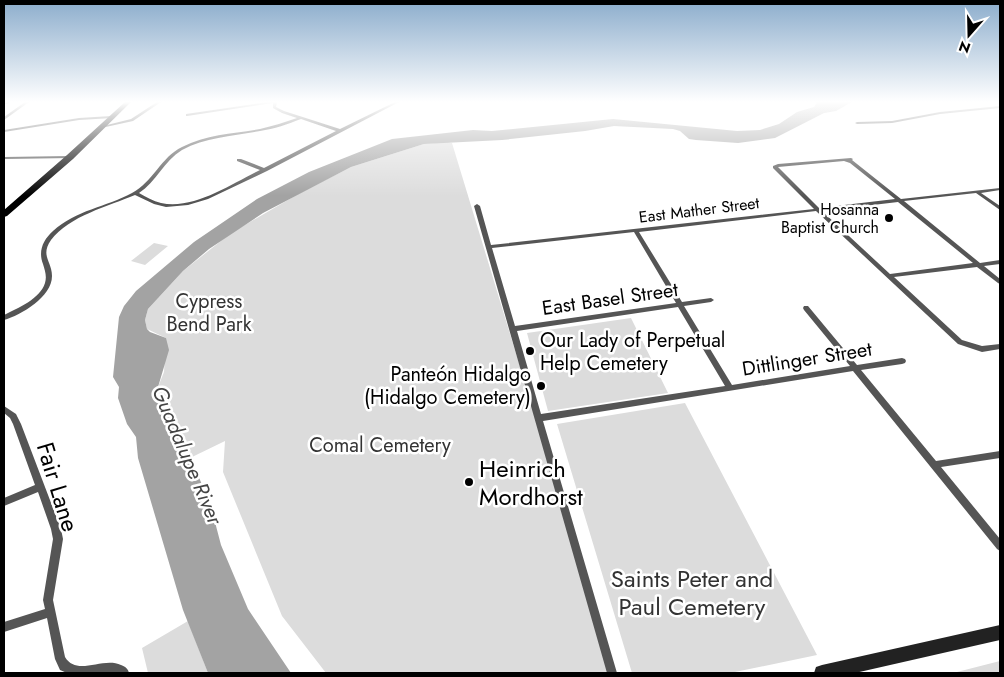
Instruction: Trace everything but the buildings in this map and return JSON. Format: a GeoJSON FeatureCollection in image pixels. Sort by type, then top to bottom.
{"type":"FeatureCollection","features":[{"type":"Feature","properties":{"kind":"main road"},"geometry":{"type":"LineString","coordinates":[[4,214],[94,134]]}},
{"type":"Feature","properties":{"kind":"main road"},"geometry":{"type":"LineString","coordinates":[[822,673],[1000,632]]}},
{"type":"Feature","properties":{"kind":"street"},"geometry":{"type":"LineString","coordinates":[[4,318],[29,304],[46,288],[50,277],[43,254],[44,245],[54,234],[82,215],[134,193],[146,185],[170,155],[188,145],[235,134]]}},
{"type":"Feature","properties":{"kind":"street"},"geometry":{"type":"LineString","coordinates":[[134,193],[157,204],[185,204],[210,196],[265,170],[333,134]]}},
{"type":"Feature","properties":{"kind":"street"},"geometry":{"type":"LineString","coordinates":[[4,158],[70,157]]}},
{"type":"Feature","properties":{"kind":"street"},"geometry":{"type":"LineString","coordinates":[[239,160],[265,170]]}},
{"type":"Feature","properties":{"kind":"street"},"geometry":{"type":"LineString","coordinates":[[1000,282],[849,160],[775,166],[818,209],[960,342],[975,348],[988,349],[1000,347]]}},
{"type":"Feature","properties":{"kind":"street","name":"East Mather Street"},"geometry":{"type":"LineString","coordinates":[[490,247],[1000,189]]}},
{"type":"Feature","properties":{"kind":"street"},"geometry":{"type":"LineString","coordinates":[[977,192],[1000,208]]}},
{"type":"Feature","properties":{"kind":"street"},"geometry":{"type":"LineString","coordinates":[[477,206],[612,673]]}},
{"type":"Feature","properties":{"kind":"street"},"geometry":{"type":"LineString","coordinates":[[636,230],[730,387]]}},
{"type":"Feature","properties":{"kind":"street"},"geometry":{"type":"LineString","coordinates":[[889,276],[1000,262]]}},
{"type":"Feature","properties":{"kind":"street","name":"East Basel Street"},"geometry":{"type":"LineString","coordinates":[[514,329],[681,306],[711,300]]}},
{"type":"Feature","properties":{"kind":"street"},"geometry":{"type":"LineString","coordinates":[[806,308],[1000,546]]}},
{"type":"Feature","properties":{"kind":"street","name":"Dittlinger Street"},"geometry":{"type":"LineString","coordinates":[[539,418],[902,361]]}},
{"type":"Feature","properties":{"kind":"street","name":"Fair Lane"},"geometry":{"type":"LineString","coordinates":[[4,409],[13,416],[17,424],[58,539],[49,588],[50,612],[60,659],[64,666],[80,672],[112,666],[124,673]]}},
{"type":"Feature","properties":{"kind":"street"},"geometry":{"type":"LineString","coordinates":[[933,465],[1000,454]]}},
{"type":"Feature","properties":{"kind":"street"},"geometry":{"type":"LineString","coordinates":[[4,502],[40,487]]}},
{"type":"Feature","properties":{"kind":"street"},"geometry":{"type":"LineString","coordinates":[[4,627],[50,612]]}},
{"type":"Feature","properties":{"kind":"green space","name":"Comal Cemetery"},"geometry":{"type":"Polygon","coordinates":[[[452,143],[613,673],[326,673],[282,616],[223,472],[225,441],[190,458],[181,436],[163,410],[158,387],[164,372],[166,338],[147,329],[145,320],[148,309],[183,271],[231,233],[300,193],[351,167],[424,144],[452,143]]]}},
{"type":"Feature","properties":{"kind":"green space"},"geometry":{"type":"Polygon","coordinates":[[[154,243],[168,246],[145,265],[131,261],[154,243]]]}},
{"type":"Feature","properties":{"kind":"green space"},"geometry":{"type":"Polygon","coordinates":[[[631,318],[668,393],[548,411],[527,333],[631,318]]]}},
{"type":"Feature","properties":{"kind":"green space","name":"Saints Peter and Paul Cemetery"},"geometry":{"type":"Polygon","coordinates":[[[685,403],[817,655],[730,673],[632,673],[557,424],[685,403]]]}},
{"type":"Feature","properties":{"kind":"green space"},"geometry":{"type":"Polygon","coordinates":[[[188,621],[208,673],[148,673],[142,648],[188,621]]]}},
{"type":"Feature","properties":{"kind":"green space"},"geometry":{"type":"Polygon","coordinates":[[[1000,661],[1000,673],[953,673],[1000,661]]]}},
{"type":"Feature","properties":{"kind":"water","name":"Guadalupe River"},"geometry":{"type":"Polygon","coordinates":[[[441,134],[561,134],[502,140],[424,144],[351,167],[263,213],[209,249],[183,271],[148,309],[145,320],[147,329],[166,338],[169,350],[158,387],[163,410],[181,436],[210,503],[221,545],[248,609],[291,673],[208,673],[183,610],[138,458],[136,437],[127,424],[118,398],[119,387],[113,377],[119,317],[124,306],[136,291],[194,242],[257,199],[309,172],[392,139],[441,134]]]}},
{"type":"Feature","properties":{"kind":"water"},"geometry":{"type":"Polygon","coordinates":[[[683,134],[784,134],[775,138],[738,143],[689,139],[683,134]]]}},
{"type":"Feature","properties":{"kind":"place","name":"Hosanna Baptist Church"},"geometry":{"type":"Point","coordinates":[889,218]}},
{"type":"Feature","properties":{"kind":"place","name":"Our Lady of Perpetual Help Cemetery"},"geometry":{"type":"Point","coordinates":[530,351]}},
{"type":"Feature","properties":{"kind":"place","name":"Panteón Hidalgo (Hidalgo Cemetery)"},"geometry":{"type":"Point","coordinates":[541,386]}},
{"type":"Feature","properties":{"kind":"place","name":"Heinrich Mordhorst"},"geometry":{"type":"Point","coordinates":[469,482]}},
{"type":"Feature","properties":{"kind":"park label","name":"Cypress Bend Park"},"geometry":{"type":"Point","coordinates":[209,312]}}]}
